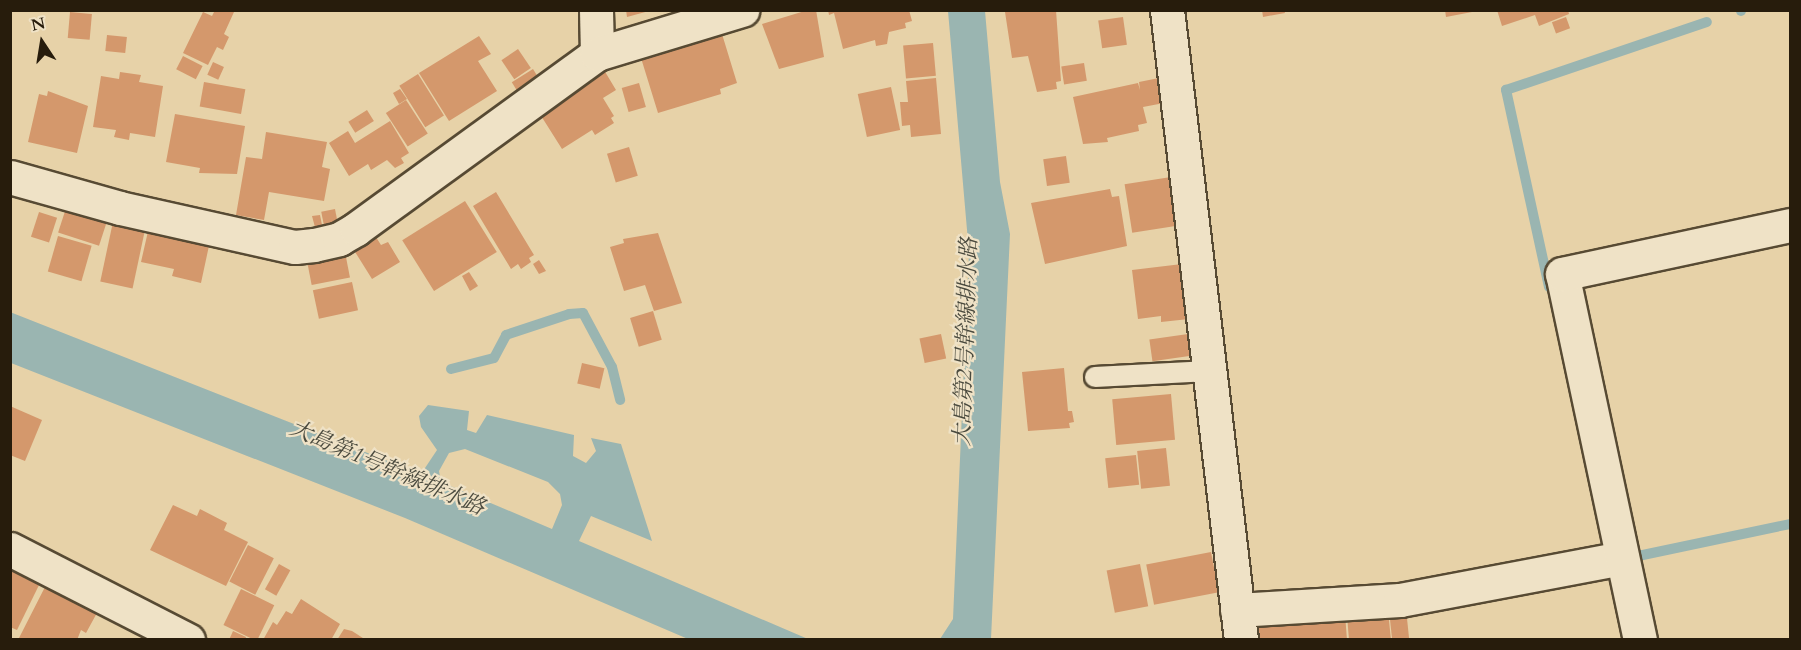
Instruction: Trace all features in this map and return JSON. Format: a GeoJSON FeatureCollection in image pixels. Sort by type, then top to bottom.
{"type":"FeatureCollection","features":[{"type":"Feature","properties":{"kind":"street"},"geometry":{"type":"LineString","coordinates":[[596,10],[597,54]]}},
{"type":"Feature","properties":{"kind":"street"},"geometry":{"type":"LineString","coordinates":[[10,177],[131,210],[294,247],[314,245],[339,239],[356,229],[597,54],[742,10]]}},
{"type":"Feature","properties":{"kind":"street"},"geometry":{"type":"LineString","coordinates":[[1167,10],[1239,625],[1400,600],[1622,558]]}},
{"type":"Feature","properties":{"kind":"street"},"geometry":{"type":"LineString","coordinates":[[1640,639],[1562,274],[1791,225]]}},
{"type":"Feature","properties":{"kind":"street"},"geometry":{"type":"LineString","coordinates":[[10,549],[188,639]]}},
{"type":"Feature","properties":{"kind":"lane"},"geometry":{"type":"LineString","coordinates":[[1095,377],[1209,371]]}},
{"type":"Feature","properties":{"kind":"water","name":"大島第2号幹線排水路"},"geometry":{"type":"Polygon","coordinates":[[[948,11],[985,11],[1000,182],[1010,234],[991,639],[940,639],[953,619],[969,253],[948,11]]]}},
{"type":"Feature","properties":{"kind":"water","name":"大島第1号幹線排水路"},"geometry":{"type":"Polygon","coordinates":[[[10,312],[421,474],[437,450],[421,427],[419,416],[428,405],[469,411],[467,430],[476,433],[487,415],[574,435],[573,456],[586,463],[596,451],[591,438],[621,444],[652,541],[591,516],[579,541],[808,639],[688,639],[405,518],[11,363],[10,312]],[[465,449],[449,453],[439,471],[441,482],[552,529],[562,505],[560,494],[548,482],[465,449]]]}},
{"type":"Feature","properties":{"kind":"building"},"geometry":{"type":"Polygon","coordinates":[[[626,10],[649,10],[649,11],[627,17],[626,10]]]}},
{"type":"Feature","properties":{"kind":"building"},"geometry":{"type":"Polygon","coordinates":[[[808,10],[816,10],[824,57],[779,69],[762,24],[808,10]]]}},
{"type":"Feature","properties":{"kind":"building"},"geometry":{"type":"Polygon","coordinates":[[[828,10],[909,10],[912,21],[905,23],[906,28],[889,32],[887,44],[876,46],[875,40],[843,49],[834,13],[829,15],[828,10]]]}},
{"type":"Feature","properties":{"kind":"building"},"geometry":{"type":"Polygon","coordinates":[[[1056,10],[1061,81],[1056,82],[1057,89],[1037,92],[1028,56],[1012,58],[1005,12],[1056,10]]]}},
{"type":"Feature","properties":{"kind":"building"},"geometry":{"type":"Polygon","coordinates":[[[1262,10],[1284,10],[1285,13],[1263,17],[1262,10]]]}},
{"type":"Feature","properties":{"kind":"building"},"geometry":{"type":"Polygon","coordinates":[[[1445,10],[1472,10],[1472,12],[1446,17],[1445,10]]]}},
{"type":"Feature","properties":{"kind":"building"},"geometry":{"type":"Polygon","coordinates":[[[1497,10],[1568,10],[1569,14],[1539,26],[1535,15],[1502,26],[1497,10]]]}},
{"type":"Feature","properties":{"kind":"building"},"geometry":{"type":"Polygon","coordinates":[[[70,12],[92,14],[90,40],[68,38],[70,12]]]}},
{"type":"Feature","properties":{"kind":"building"},"geometry":{"type":"Polygon","coordinates":[[[203,12],[212,16],[214,12],[234,12],[224,34],[229,37],[223,50],[217,47],[208,65],[183,53],[203,12]]]}},
{"type":"Feature","properties":{"kind":"building"},"geometry":{"type":"Polygon","coordinates":[[[1123,17],[1127,45],[1102,48],[1098,20],[1123,17]]]}},
{"type":"Feature","properties":{"kind":"building"},"geometry":{"type":"Polygon","coordinates":[[[1566,17],[1570,28],[1556,33],[1552,22],[1566,17]]]}},
{"type":"Feature","properties":{"kind":"building"},"geometry":{"type":"Polygon","coordinates":[[[722,34],[737,83],[720,89],[721,94],[658,113],[641,58],[722,34]]]}},
{"type":"Feature","properties":{"kind":"building"},"geometry":{"type":"Polygon","coordinates":[[[107,35],[127,37],[125,53],[105,51],[107,35]]]}},
{"type":"Feature","properties":{"kind":"building"},"geometry":{"type":"Polygon","coordinates":[[[479,36],[491,54],[478,61],[497,91],[449,121],[419,73],[479,36]]]}},
{"type":"Feature","properties":{"kind":"building"},"geometry":{"type":"Polygon","coordinates":[[[933,43],[936,76],[906,78],[903,46],[933,43]]]}},
{"type":"Feature","properties":{"kind":"building"},"geometry":{"type":"Polygon","coordinates":[[[518,49],[531,68],[514,79],[501,60],[518,49]]]}},
{"type":"Feature","properties":{"kind":"building"},"geometry":{"type":"Polygon","coordinates":[[[183,56],[203,66],[196,79],[176,69],[183,56]]]}},
{"type":"Feature","properties":{"kind":"building"},"geometry":{"type":"Polygon","coordinates":[[[213,62],[224,67],[218,80],[207,75],[213,62]]]}},
{"type":"Feature","properties":{"kind":"building"},"geometry":{"type":"Polygon","coordinates":[[[1084,63],[1087,81],[1064,84],[1061,67],[1084,63]]]}},
{"type":"Feature","properties":{"kind":"building"},"geometry":{"type":"Polygon","coordinates":[[[533,69],[538,77],[517,90],[512,82],[533,69]]]}},
{"type":"Feature","properties":{"kind":"building"},"geometry":{"type":"Polygon","coordinates":[[[604,70],[616,90],[603,98],[614,116],[611,118],[614,123],[595,135],[592,130],[562,149],[538,111],[604,70]]]}},
{"type":"Feature","properties":{"kind":"building"},"geometry":{"type":"Polygon","coordinates":[[[120,72],[141,75],[139,82],[163,86],[155,137],[130,133],[129,140],[114,137],[116,130],[93,127],[101,76],[119,79],[120,72]]]}},
{"type":"Feature","properties":{"kind":"building"},"geometry":{"type":"Polygon","coordinates":[[[418,74],[444,116],[425,127],[399,86],[418,74]]]}},
{"type":"Feature","properties":{"kind":"building"},"geometry":{"type":"Polygon","coordinates":[[[936,78],[941,134],[911,137],[910,125],[902,126],[900,102],[908,102],[906,81],[936,78]]]}},
{"type":"Feature","properties":{"kind":"building"},"geometry":{"type":"Polygon","coordinates":[[[1159,78],[1164,103],[1143,107],[1147,123],[1138,125],[1139,131],[1107,138],[1108,142],[1083,144],[1073,97],[1138,83],[1140,90],[1139,82],[1159,78]]]}},
{"type":"Feature","properties":{"kind":"building"},"geometry":{"type":"Polygon","coordinates":[[[204,82],[245,89],[241,114],[200,107],[204,82]]]}},
{"type":"Feature","properties":{"kind":"building"},"geometry":{"type":"Polygon","coordinates":[[[639,83],[646,107],[629,112],[622,88],[639,83]]]}},
{"type":"Feature","properties":{"kind":"building"},"geometry":{"type":"Polygon","coordinates":[[[891,87],[900,130],[867,137],[858,94],[891,87]]]}},
{"type":"Feature","properties":{"kind":"building"},"geometry":{"type":"Polygon","coordinates":[[[400,89],[407,99],[399,104],[393,93],[400,89]]]}},
{"type":"Feature","properties":{"kind":"building"},"geometry":{"type":"Polygon","coordinates":[[[48,91],[88,106],[77,153],[28,142],[39,94],[47,96],[48,91]]]}},
{"type":"Feature","properties":{"kind":"building"},"geometry":{"type":"Polygon","coordinates":[[[406,100],[428,134],[408,147],[386,113],[406,100]]]}},
{"type":"Feature","properties":{"kind":"building"},"geometry":{"type":"Polygon","coordinates":[[[367,110],[374,121],[355,133],[348,122],[367,110]]]}},
{"type":"Feature","properties":{"kind":"building"},"geometry":{"type":"Polygon","coordinates":[[[175,114],[245,126],[237,174],[199,173],[200,168],[166,162],[175,114]]]}},
{"type":"Feature","properties":{"kind":"building"},"geometry":{"type":"Polygon","coordinates":[[[390,121],[409,153],[401,158],[404,163],[395,168],[387,160],[371,170],[368,164],[349,176],[329,143],[348,131],[355,143],[390,121]]]}},
{"type":"Feature","properties":{"kind":"building"},"geometry":{"type":"Polygon","coordinates":[[[266,132],[327,142],[322,167],[330,169],[324,201],[269,192],[264,220],[236,215],[246,157],[262,159],[266,132]]]}},
{"type":"Feature","properties":{"kind":"building"},"geometry":{"type":"Polygon","coordinates":[[[629,147],[638,176],[616,182],[607,154],[629,147]]]}},
{"type":"Feature","properties":{"kind":"building"},"geometry":{"type":"Polygon","coordinates":[[[1066,156],[1070,183],[1047,186],[1043,159],[1066,156]]]}},
{"type":"Feature","properties":{"kind":"building"},"geometry":{"type":"Polygon","coordinates":[[[1171,177],[1179,225],[1132,233],[1125,184],[1171,177]]]}},
{"type":"Feature","properties":{"kind":"building"},"geometry":{"type":"Polygon","coordinates":[[[1110,189],[1112,197],[1119,196],[1127,246],[1045,264],[1031,203],[1110,189]]]}},
{"type":"Feature","properties":{"kind":"building"},"geometry":{"type":"Polygon","coordinates":[[[496,192],[534,255],[529,258],[531,262],[521,269],[518,264],[511,269],[473,206],[496,192]]]}},
{"type":"Feature","properties":{"kind":"building"},"geometry":{"type":"Polygon","coordinates":[[[465,201],[497,252],[434,291],[402,240],[465,201]]]}},
{"type":"Feature","properties":{"kind":"building"},"geometry":{"type":"Polygon","coordinates":[[[68,202],[109,215],[99,246],[58,232],[68,202]]]}},
{"type":"Feature","properties":{"kind":"building"},"geometry":{"type":"Polygon","coordinates":[[[335,209],[338,225],[324,227],[321,212],[335,209]]]}},
{"type":"Feature","properties":{"kind":"building"},"geometry":{"type":"Polygon","coordinates":[[[39,212],[57,218],[49,243],[31,237],[39,212]]]}},
{"type":"Feature","properties":{"kind":"building"},"geometry":{"type":"Polygon","coordinates":[[[320,215],[323,230],[316,231],[312,216],[320,215]]]}},
{"type":"Feature","properties":{"kind":"building"},"geometry":{"type":"Polygon","coordinates":[[[114,217],[146,224],[133,288],[100,282],[114,217]]]}},
{"type":"Feature","properties":{"kind":"building"},"geometry":{"type":"Polygon","coordinates":[[[149,227],[210,241],[201,283],[172,276],[174,269],[141,262],[149,227]]]}},
{"type":"Feature","properties":{"kind":"building"},"geometry":{"type":"Polygon","coordinates":[[[658,233],[682,303],[654,311],[645,285],[624,291],[610,247],[624,243],[623,239],[658,233]]]}},
{"type":"Feature","properties":{"kind":"building"},"geometry":{"type":"Polygon","coordinates":[[[374,234],[381,245],[388,242],[400,262],[372,279],[352,247],[374,234]]]}},
{"type":"Feature","properties":{"kind":"building"},"geometry":{"type":"Polygon","coordinates":[[[58,236],[92,246],[81,281],[48,272],[58,236]]]}},
{"type":"Feature","properties":{"kind":"building"},"geometry":{"type":"Polygon","coordinates":[[[345,252],[350,278],[312,285],[307,259],[345,252]]]}},
{"type":"Feature","properties":{"kind":"building"},"geometry":{"type":"Polygon","coordinates":[[[539,260],[546,271],[539,274],[533,264],[539,260]]]}},
{"type":"Feature","properties":{"kind":"building"},"geometry":{"type":"Polygon","coordinates":[[[1182,264],[1189,319],[1161,322],[1161,316],[1138,319],[1132,270],[1182,264]]]}},
{"type":"Feature","properties":{"kind":"building"},"geometry":{"type":"Polygon","coordinates":[[[469,272],[478,286],[470,291],[462,276],[469,272]]]}},
{"type":"Feature","properties":{"kind":"building"},"geometry":{"type":"Polygon","coordinates":[[[352,282],[358,310],[319,319],[313,290],[352,282]]]}},
{"type":"Feature","properties":{"kind":"building"},"geometry":{"type":"Polygon","coordinates":[[[653,311],[662,340],[639,347],[630,318],[653,311]]]}},
{"type":"Feature","properties":{"kind":"building"},"geometry":{"type":"Polygon","coordinates":[[[941,334],[946,358],[925,363],[919,339],[941,334]]]}},
{"type":"Feature","properties":{"kind":"building"},"geometry":{"type":"Polygon","coordinates":[[[1188,334],[1191,356],[1152,361],[1149,339],[1188,334]]]}},
{"type":"Feature","properties":{"kind":"building"},"geometry":{"type":"Polygon","coordinates":[[[582,363],[604,368],[600,389],[577,383],[582,363]]]}},
{"type":"Feature","properties":{"kind":"building"},"geometry":{"type":"Polygon","coordinates":[[[1064,368],[1068,411],[1072,411],[1074,422],[1069,423],[1070,428],[1028,431],[1022,372],[1064,368]]]}},
{"type":"Feature","properties":{"kind":"building"},"geometry":{"type":"Polygon","coordinates":[[[1171,394],[1175,440],[1116,445],[1112,399],[1171,394]]]}},
{"type":"Feature","properties":{"kind":"building"},"geometry":{"type":"Polygon","coordinates":[[[10,406],[42,420],[25,461],[10,455],[10,406]]]}},
{"type":"Feature","properties":{"kind":"building"},"geometry":{"type":"Polygon","coordinates":[[[1166,448],[1170,486],[1141,489],[1137,451],[1166,448]]]}},
{"type":"Feature","properties":{"kind":"building"},"geometry":{"type":"Polygon","coordinates":[[[1136,455],[1139,485],[1108,488],[1105,458],[1136,455]]]}},
{"type":"Feature","properties":{"kind":"building"},"geometry":{"type":"Polygon","coordinates":[[[173,505],[197,516],[200,509],[227,523],[224,530],[248,542],[226,586],[150,550],[173,505]]]}},
{"type":"Feature","properties":{"kind":"building"},"geometry":{"type":"Polygon","coordinates":[[[248,545],[274,558],[255,595],[229,582],[248,545]]]}},
{"type":"Feature","properties":{"kind":"building"},"geometry":{"type":"Polygon","coordinates":[[[1211,552],[1219,592],[1154,605],[1146,565],[1211,552]]]}},
{"type":"Feature","properties":{"kind":"building"},"geometry":{"type":"Polygon","coordinates":[[[279,564],[290,570],[276,596],[265,589],[279,564]]]}},
{"type":"Feature","properties":{"kind":"building"},"geometry":{"type":"Polygon","coordinates":[[[1140,564],[1148,606],[1115,613],[1107,570],[1140,564]]]}},
{"type":"Feature","properties":{"kind":"building"},"geometry":{"type":"Polygon","coordinates":[[[10,566],[41,581],[17,630],[10,627],[10,566]]]}},
{"type":"Feature","properties":{"kind":"building"},"geometry":{"type":"Polygon","coordinates":[[[46,585],[98,611],[86,633],[81,630],[77,640],[19,638],[46,585]]]}},
{"type":"Feature","properties":{"kind":"building"},"geometry":{"type":"Polygon","coordinates":[[[241,589],[274,605],[257,640],[223,625],[241,589]]]}},
{"type":"Feature","properties":{"kind":"building"},"geometry":{"type":"Polygon","coordinates":[[[301,599],[340,624],[331,640],[263,640],[273,622],[277,625],[286,611],[292,614],[301,599]]]}},
{"type":"Feature","properties":{"kind":"building"},"geometry":{"type":"Polygon","coordinates":[[[1406,609],[1409,640],[1392,640],[1389,611],[1406,609]]]}},
{"type":"Feature","properties":{"kind":"building"},"geometry":{"type":"Polygon","coordinates":[[[1388,611],[1391,640],[1349,640],[1347,615],[1388,611]]]}},
{"type":"Feature","properties":{"kind":"building"},"geometry":{"type":"Polygon","coordinates":[[[1345,614],[1347,640],[1257,640],[1256,627],[1276,625],[1276,621],[1345,614]]]}},
{"type":"Feature","properties":{"kind":"building"},"geometry":{"type":"Polygon","coordinates":[[[344,629],[352,631],[366,640],[337,640],[344,629]]]}},
{"type":"Feature","properties":{"kind":"building"},"geometry":{"type":"Polygon","coordinates":[[[233,631],[246,637],[245,640],[229,640],[233,631]]]}},
{"type":"Feature","properties":{"kind":"waterway"},"geometry":{"type":"LineString","coordinates":[[1549,287],[1506,90],[1707,22]]}},
{"type":"Feature","properties":{"kind":"waterway"},"geometry":{"type":"LineString","coordinates":[[451,369],[494,358],[506,335],[569,314],[583,313],[612,367],[620,400]]}},
{"type":"Feature","properties":{"kind":"waterway"},"geometry":{"type":"LineString","coordinates":[[1638,556],[1790,524]]}}]}
